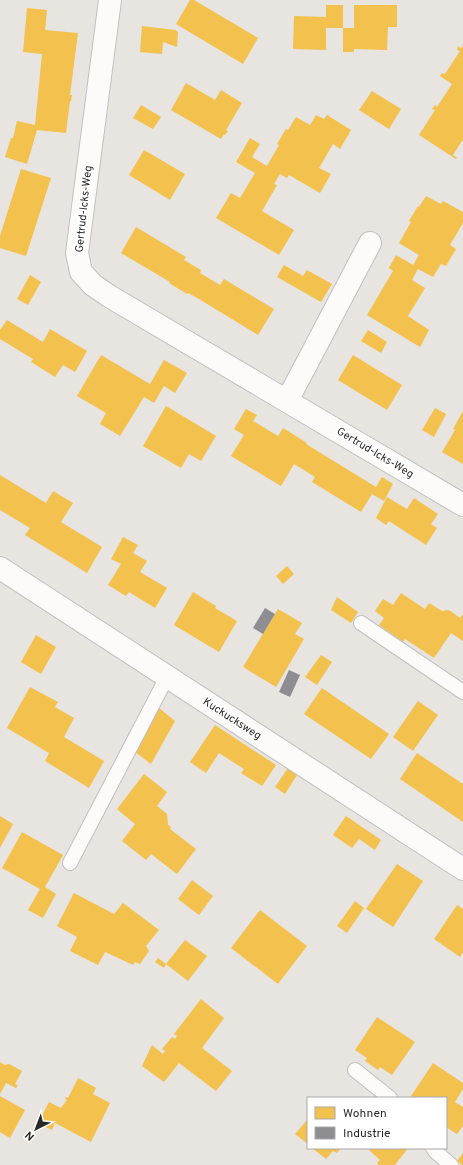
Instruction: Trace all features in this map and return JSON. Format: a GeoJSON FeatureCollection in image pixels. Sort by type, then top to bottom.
{"type":"FeatureCollection","features":[{"type":"Feature","properties":{"kind":"street","name":"Gertrud-Icks-Weg"},"geometry":{"type":"LineString","coordinates":[[110,0],[77,253],[81,272],[93,285],[109,296],[463,505]]}},
{"type":"Feature","properties":{"kind":"street"},"geometry":{"type":"LineString","coordinates":[[286,401],[370,243]]}},
{"type":"Feature","properties":{"kind":"street","name":"Kuckucksweg"},"geometry":{"type":"LineString","coordinates":[[0,568],[463,869]]}},
{"type":"Feature","properties":{"kind":"lane"},"geometry":{"type":"LineString","coordinates":[[361,623],[463,692]]}},
{"type":"Feature","properties":{"kind":"lane"},"geometry":{"type":"LineString","coordinates":[[70,863],[167,677]]}},
{"type":"Feature","properties":{"kind":"lane"},"geometry":{"type":"LineString","coordinates":[[354,1070],[389,1097]]}},
{"type":"Feature","properties":{"kind":"lane"},"geometry":{"type":"LineString","coordinates":[[434,1149],[451,1165]]}},
{"type":"Feature","properties":{"kind":"building: Wohnen"},"geometry":{"type":"Polygon","coordinates":[[[190,0],[194,0],[258,38],[243,64],[176,24],[190,0]]]}},
{"type":"Feature","properties":{"kind":"building: Wohnen"},"geometry":{"type":"Polygon","coordinates":[[[326,5],[343,5],[343,28],[326,28],[326,50],[293,49],[294,16],[326,17],[326,5]]]}},
{"type":"Feature","properties":{"kind":"building: Wohnen"},"geometry":{"type":"Polygon","coordinates":[[[354,5],[397,5],[397,27],[388,27],[387,50],[354,49],[354,52],[343,52],[343,28],[354,28],[354,5]]]}},
{"type":"Feature","properties":{"kind":"building: Wohnen"},"geometry":{"type":"Polygon","coordinates":[[[27,8],[47,10],[45,30],[78,33],[70,95],[72,95],[66,133],[37,130],[27,164],[5,157],[11,138],[13,138],[17,121],[35,125],[42,54],[23,52],[27,8]]]}},
{"type":"Feature","properties":{"kind":"building: Wohnen"},"geometry":{"type":"Polygon","coordinates":[[[142,26],[175,30],[178,32],[177,47],[163,42],[162,54],[140,52],[142,26]]]}},
{"type":"Feature","properties":{"kind":"building: Wohnen"},"geometry":{"type":"Polygon","coordinates":[[[458,46],[461,48],[463,46],[463,141],[453,155],[457,158],[456,159],[419,135],[435,110],[432,109],[435,105],[437,107],[452,84],[440,76],[442,73],[445,74],[460,51],[457,50],[458,46]]]}},
{"type":"Feature","properties":{"kind":"building: Wohnen"},"geometry":{"type":"Polygon","coordinates":[[[186,83],[215,100],[221,90],[242,103],[226,130],[228,131],[221,139],[171,110],[186,83]]]}},
{"type":"Feature","properties":{"kind":"building: Wohnen"},"geometry":{"type":"Polygon","coordinates":[[[372,91],[401,109],[389,129],[359,110],[372,91]]]}},
{"type":"Feature","properties":{"kind":"building: Wohnen"},"geometry":{"type":"Polygon","coordinates":[[[141,105],[161,117],[153,129],[133,118],[141,105]]]}},
{"type":"Feature","properties":{"kind":"building: Wohnen"},"geometry":{"type":"Polygon","coordinates":[[[316,115],[324,119],[327,115],[351,130],[340,149],[333,144],[319,168],[331,174],[320,193],[289,175],[287,178],[280,174],[274,184],[277,185],[262,211],[294,230],[279,255],[216,218],[231,193],[240,198],[255,173],[236,162],[250,138],[260,144],[252,157],[267,166],[279,145],[277,144],[286,129],[288,130],[296,117],[310,125],[316,115]]]}},
{"type":"Feature","properties":{"kind":"building: Wohnen"},"geometry":{"type":"Polygon","coordinates":[[[144,150],[185,174],[170,200],[129,175],[144,150]]]}},
{"type":"Feature","properties":{"kind":"building: Wohnen"},"geometry":{"type":"Polygon","coordinates":[[[21,169],[51,178],[26,256],[0,248],[0,236],[21,169]]]}},
{"type":"Feature","properties":{"kind":"building: Wohnen"},"geometry":{"type":"Polygon","coordinates":[[[426,196],[441,204],[443,201],[463,212],[463,223],[450,245],[456,249],[446,266],[441,264],[433,277],[418,269],[412,280],[425,288],[408,316],[429,330],[420,347],[367,315],[393,271],[389,268],[396,255],[413,265],[419,255],[399,243],[411,222],[409,221],[426,196]]]}},
{"type":"Feature","properties":{"kind":"building: Wohnen"},"geometry":{"type":"Polygon","coordinates":[[[136,227],[186,257],[184,260],[201,270],[200,273],[220,285],[224,279],[274,309],[258,335],[199,299],[188,293],[187,294],[169,283],[170,282],[121,253],[136,227]]]}},
{"type":"Feature","properties":{"kind":"building: Wohnen"},"geometry":{"type":"Polygon","coordinates":[[[284,265],[303,276],[307,270],[332,284],[321,302],[277,277],[284,265]]]}},
{"type":"Feature","properties":{"kind":"building: Wohnen"},"geometry":{"type":"Polygon","coordinates":[[[30,275],[41,282],[28,305],[17,299],[30,275]]]}},
{"type":"Feature","properties":{"kind":"building: Wohnen"},"geometry":{"type":"Polygon","coordinates":[[[7,320],[43,342],[50,329],[87,351],[75,372],[63,365],[55,377],[31,362],[33,359],[0,339],[0,330],[7,320]]]}},
{"type":"Feature","properties":{"kind":"building: Wohnen"},"geometry":{"type":"Polygon","coordinates":[[[368,330],[387,342],[381,353],[361,341],[368,330]]]}},
{"type":"Feature","properties":{"kind":"building: Wohnen"},"geometry":{"type":"Polygon","coordinates":[[[101,355],[150,384],[164,360],[187,373],[175,393],[164,386],[154,403],[144,397],[120,436],[100,424],[106,413],[77,396],[101,355]]]}},
{"type":"Feature","properties":{"kind":"building: Wohnen"},"geometry":{"type":"Polygon","coordinates":[[[353,355],[402,385],[387,410],[338,380],[353,355]]]}},
{"type":"Feature","properties":{"kind":"building: Wohnen"},"geometry":{"type":"Polygon","coordinates":[[[166,406],[216,436],[201,461],[189,454],[181,468],[143,446],[166,406]]]}},
{"type":"Feature","properties":{"kind":"building: Wohnen"},"geometry":{"type":"Polygon","coordinates":[[[435,408],[446,414],[434,437],[422,430],[435,408]]]}},
{"type":"Feature","properties":{"kind":"building: Wohnen"},"geometry":{"type":"Polygon","coordinates":[[[246,409],[257,415],[253,421],[278,436],[283,428],[376,487],[382,477],[393,484],[384,501],[372,494],[361,512],[312,482],[315,477],[294,464],[281,486],[231,456],[244,435],[234,429],[246,409]]]}},
{"type":"Feature","properties":{"kind":"building: Wohnen"},"geometry":{"type":"Polygon","coordinates":[[[463,411],[463,464],[442,452],[455,430],[453,429],[463,411]]]}},
{"type":"Feature","properties":{"kind":"building: Wohnen"},"geometry":{"type":"Polygon","coordinates":[[[0,475],[46,503],[53,491],[73,503],[61,522],[102,547],[87,573],[25,535],[30,528],[0,510],[0,475]]]}},
{"type":"Feature","properties":{"kind":"building: Wohnen"},"geometry":{"type":"Polygon","coordinates":[[[387,497],[407,509],[414,498],[438,514],[431,524],[437,528],[426,545],[389,521],[386,525],[376,518],[387,497]]]}},
{"type":"Feature","properties":{"kind":"building: Wohnen"},"geometry":{"type":"Polygon","coordinates":[[[123,537],[138,545],[133,553],[147,561],[140,572],[167,588],[155,608],[129,592],[126,596],[108,585],[121,564],[111,559],[123,537]]]}},
{"type":"Feature","properties":{"kind":"building: Wohnen"},"geometry":{"type":"Polygon","coordinates":[[[287,566],[294,574],[283,584],[276,576],[287,566]]]}},
{"type":"Feature","properties":{"kind":"building: Wohnen"},"geometry":{"type":"Polygon","coordinates":[[[193,592],[216,606],[215,608],[237,621],[219,652],[174,625],[193,592]]]}},
{"type":"Feature","properties":{"kind":"building: Wohnen"},"geometry":{"type":"Polygon","coordinates":[[[401,593],[425,609],[429,603],[442,611],[449,610],[460,618],[463,614],[463,641],[451,633],[434,658],[405,639],[403,642],[379,625],[384,618],[375,611],[383,599],[393,605],[401,593]]]}},
{"type":"Feature","properties":{"kind":"building: Wohnen"},"geometry":{"type":"Polygon","coordinates":[[[337,597],[358,612],[351,623],[331,610],[337,597]]]}},
{"type":"Feature","properties":{"kind":"building: Wohnen"},"geometry":{"type":"Polygon","coordinates":[[[278,609],[302,623],[295,634],[304,639],[276,687],[243,667],[278,609]]]}},
{"type":"Feature","properties":{"kind":"building: Wohnen"},"geometry":{"type":"Polygon","coordinates":[[[36,635],[56,647],[41,674],[21,662],[36,635]]]}},
{"type":"Feature","properties":{"kind":"building: Wohnen"},"geometry":{"type":"Polygon","coordinates":[[[321,655],[332,662],[317,685],[305,677],[321,655]]]}},
{"type":"Feature","properties":{"kind":"building: Wohnen"},"geometry":{"type":"Polygon","coordinates":[[[30,687],[58,702],[55,707],[74,718],[64,737],[104,761],[89,788],[45,761],[49,753],[7,728],[30,687]]]}},
{"type":"Feature","properties":{"kind":"building: Wohnen"},"geometry":{"type":"Polygon","coordinates":[[[322,688],[389,734],[371,759],[304,714],[322,688]]]}},
{"type":"Feature","properties":{"kind":"building: Wohnen"},"geometry":{"type":"Polygon","coordinates":[[[418,701],[438,715],[413,751],[393,737],[418,701]]]}},
{"type":"Feature","properties":{"kind":"building: Wohnen"},"geometry":{"type":"Polygon","coordinates":[[[159,708],[175,721],[151,764],[135,752],[159,708]]]}},
{"type":"Feature","properties":{"kind":"building: Wohnen"},"geometry":{"type":"Polygon","coordinates":[[[215,725],[276,765],[262,786],[241,773],[244,769],[219,753],[206,773],[190,762],[215,725]]]}},
{"type":"Feature","properties":{"kind":"building: Wohnen"},"geometry":{"type":"Polygon","coordinates":[[[417,753],[463,784],[463,822],[400,779],[417,753]]]}},
{"type":"Feature","properties":{"kind":"building: Wohnen"},"geometry":{"type":"Polygon","coordinates":[[[288,768],[297,775],[285,794],[275,787],[288,768]]]}},
{"type":"Feature","properties":{"kind":"building: Wohnen"},"geometry":{"type":"Polygon","coordinates":[[[144,774],[167,792],[157,806],[167,814],[168,825],[171,827],[170,829],[196,849],[177,874],[151,854],[146,860],[122,841],[135,824],[117,809],[144,774]]]}},
{"type":"Feature","properties":{"kind":"building: Wohnen"},"geometry":{"type":"Polygon","coordinates":[[[0,816],[13,824],[0,848],[0,816]]]}},
{"type":"Feature","properties":{"kind":"building: Wohnen"},"geometry":{"type":"Polygon","coordinates":[[[346,816],[381,840],[375,850],[359,839],[352,848],[333,835],[346,816]]]}},
{"type":"Feature","properties":{"kind":"building: Wohnen"},"geometry":{"type":"Polygon","coordinates":[[[22,832],[63,855],[45,887],[56,894],[43,918],[28,910],[40,889],[2,868],[22,832]]]}},
{"type":"Feature","properties":{"kind":"building: Wohnen"},"geometry":{"type":"Polygon","coordinates":[[[397,864],[423,881],[393,927],[366,909],[397,864]]]}},
{"type":"Feature","properties":{"kind":"building: Wohnen"},"geometry":{"type":"Polygon","coordinates":[[[192,880],[213,896],[199,915],[178,899],[192,880]]]}},
{"type":"Feature","properties":{"kind":"building: Wohnen"},"geometry":{"type":"Polygon","coordinates":[[[74,893],[114,914],[123,903],[159,930],[146,946],[149,951],[140,964],[135,962],[133,965],[105,952],[98,965],[70,951],[77,937],[57,926],[74,893]]]}},
{"type":"Feature","properties":{"kind":"building: Wohnen"},"geometry":{"type":"Polygon","coordinates":[[[355,901],[364,908],[347,933],[337,926],[355,901]]]}},
{"type":"Feature","properties":{"kind":"building: Wohnen"},"geometry":{"type":"Polygon","coordinates":[[[457,905],[463,909],[463,952],[460,957],[434,939],[457,905]]]}},
{"type":"Feature","properties":{"kind":"building: Wohnen"},"geometry":{"type":"Polygon","coordinates":[[[260,910],[307,946],[278,984],[231,948],[260,910]]]}},
{"type":"Feature","properties":{"kind":"building: Wohnen"},"geometry":{"type":"Polygon","coordinates":[[[185,940],[207,956],[188,981],[166,964],[185,940]]]}},
{"type":"Feature","properties":{"kind":"building: Wohnen"},"geometry":{"type":"Polygon","coordinates":[[[158,958],[166,964],[164,968],[155,962],[158,958]]]}},
{"type":"Feature","properties":{"kind":"building: Wohnen"},"geometry":{"type":"Polygon","coordinates":[[[201,999],[224,1018],[202,1048],[232,1071],[216,1091],[179,1063],[164,1082],[142,1066],[152,1045],[163,1054],[165,1051],[162,1049],[172,1037],[175,1039],[177,1036],[174,1034],[201,999]]]}},
{"type":"Feature","properties":{"kind":"building: Wohnen"},"geometry":{"type":"Polygon","coordinates":[[[377,1017],[415,1042],[392,1075],[380,1067],[378,1070],[365,1061],[367,1058],[355,1050],[377,1017]]]}},
{"type":"Feature","properties":{"kind":"building: Wohnen"},"geometry":{"type":"Polygon","coordinates":[[[0,1062],[5,1065],[9,1064],[22,1071],[15,1084],[18,1085],[16,1088],[6,1083],[0,1094],[0,1062]]]}},
{"type":"Feature","properties":{"kind":"building: Wohnen"},"geometry":{"type":"Polygon","coordinates":[[[433,1063],[463,1083],[463,1089],[455,1102],[463,1107],[463,1126],[457,1134],[447,1128],[447,1097],[411,1096],[433,1063]]]}},
{"type":"Feature","properties":{"kind":"building: Wohnen"},"geometry":{"type":"Polygon","coordinates":[[[78,1078],[96,1088],[93,1094],[110,1103],[91,1142],[55,1123],[52,1130],[38,1123],[49,1102],[61,1108],[67,1100],[65,1099],[66,1097],[68,1098],[78,1078]]]}},
{"type":"Feature","properties":{"kind":"building: Wohnen"},"geometry":{"type":"Polygon","coordinates":[[[0,1096],[25,1110],[10,1138],[0,1132],[0,1096]]]}},
{"type":"Feature","properties":{"kind":"building: Wohnen"},"geometry":{"type":"Polygon","coordinates":[[[307,1120],[307,1143],[295,1134],[307,1120]]]}},
{"type":"Feature","properties":{"kind":"building: Wohnen"},"geometry":{"type":"Polygon","coordinates":[[[313,1149],[340,1149],[337,1153],[333,1151],[326,1159],[313,1149]]]}},
{"type":"Feature","properties":{"kind":"building: Wohnen"},"geometry":{"type":"Polygon","coordinates":[[[407,1149],[395,1165],[379,1165],[377,1163],[380,1160],[369,1150],[407,1149]]]}},
{"type":"Feature","properties":{"kind":"building: Wohnen"},"geometry":{"type":"Polygon","coordinates":[[[463,1153],[463,1165],[462,1165],[457,1161],[463,1153]]]}},
{"type":"Feature","properties":{"kind":"building: Industrie"},"geometry":{"type":"Polygon","coordinates":[[[265,608],[275,614],[263,634],[253,628],[265,608]]]}},
{"type":"Feature","properties":{"kind":"building: Industrie"},"geometry":{"type":"Polygon","coordinates":[[[289,670],[300,675],[290,697],[279,692],[289,670]]]}}]}
